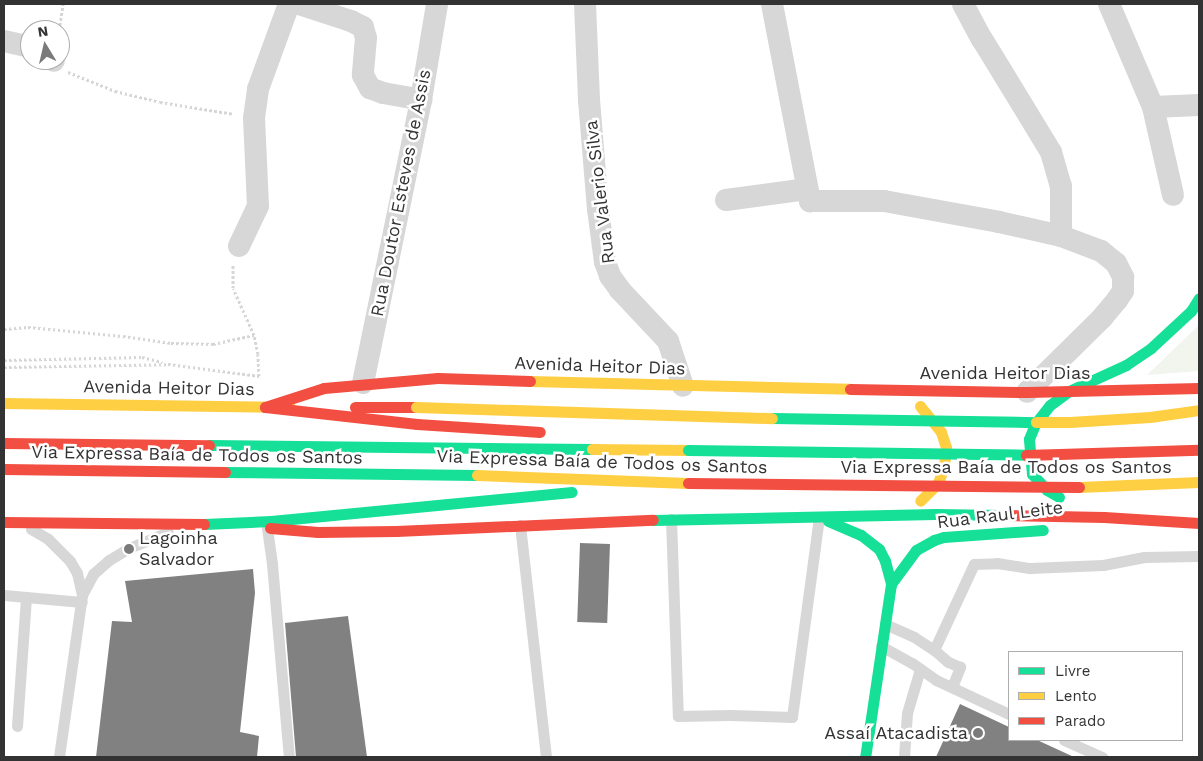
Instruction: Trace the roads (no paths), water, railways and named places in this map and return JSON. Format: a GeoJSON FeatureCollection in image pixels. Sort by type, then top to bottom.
{"type":"FeatureCollection","features":[{"type":"Feature","properties":{"kind":"main road"},"geometry":{"type":"LineString","coordinates":[[1104,517],[1064,500],[1047,490],[1032,474],[1028,439],[1035,424],[1050,405],[1069,392],[1126,365],[1151,348],[1191,311],[1199,298]]}},
{"type":"Feature","properties":{"kind":"main road","name":"Avenida Heitor Dias"},"geometry":{"type":"LineString","coordinates":[[4,403],[265,407],[324,388],[438,378],[683,386],[1027,392],[1199,388]]}},
{"type":"Feature","properties":{"kind":"main road"},"geometry":{"type":"LineString","coordinates":[[894,390],[927,412],[941,432],[946,447],[944,467],[938,483],[924,498],[898,515]]}},
{"type":"Feature","properties":{"kind":"main road"},"geometry":{"type":"LineString","coordinates":[[265,407],[416,408],[740,417],[1060,422],[1150,417],[1199,410]]}},
{"type":"Feature","properties":{"kind":"main road"},"geometry":{"type":"LineString","coordinates":[[265,407],[417,424],[553,434]]}},
{"type":"Feature","properties":{"kind":"main road"},"geometry":{"type":"LineString","coordinates":[[582,437],[688,450]]}},
{"type":"Feature","properties":{"kind":"main road","name":"Via Expressa Baía de Todos os Santos"},"geometry":{"type":"LineString","coordinates":[[4,444],[688,450],[1039,456],[1199,450]]}},
{"type":"Feature","properties":{"kind":"main road","name":"Via Expressa Baía de Todos os Santos"},"geometry":{"type":"LineString","coordinates":[[4,469],[526,476],[688,483],[1077,487],[1199,482]]}},
{"type":"Feature","properties":{"kind":"main road"},"geometry":{"type":"LineString","coordinates":[[4,522],[204,524],[271,521],[420,504],[688,483]]}},
{"type":"Feature","properties":{"kind":"main road"},"geometry":{"type":"LineString","coordinates":[[204,524],[318,532],[387,531],[671,519],[820,518],[898,515],[1104,517],[1199,523]]}},
{"type":"Feature","properties":{"kind":"main road","name":"Rua Raul Leite"},"geometry":{"type":"LineString","coordinates":[[891,584],[916,550],[934,540],[944,537],[1035,532],[1104,517]]}},
{"type":"Feature","properties":{"kind":"main road","name":"Rua Raul Leite"},"geometry":{"type":"LineString","coordinates":[[820,518],[861,535],[880,549],[891,584],[865,757]]}},
{"type":"Feature","properties":{"kind":"street"},"geometry":{"type":"LineString","coordinates":[[239,246],[258,206],[254,118],[258,89],[289,4]]}},
{"type":"Feature","properties":{"kind":"street"},"geometry":{"type":"LineString","coordinates":[[299,4],[351,21],[363,27],[366,38],[363,75],[370,88],[383,93],[421,100]]}},
{"type":"Feature","properties":{"kind":"street","name":"Rua Doutor Esteves de Assis"},"geometry":{"type":"LineString","coordinates":[[364,383],[421,100],[437,4]]}},
{"type":"Feature","properties":{"kind":"street","name":"Rua Valerio Silva"},"geometry":{"type":"LineString","coordinates":[[586,4],[589,100],[598,209],[605,262],[610,276],[620,290],[668,341],[683,386]]}},
{"type":"Feature","properties":{"kind":"street"},"geometry":{"type":"LineString","coordinates":[[772,4],[810,201],[884,201],[1061,236],[1100,251],[1116,263],[1123,277],[1123,291],[1102,318],[1027,392]]}},
{"type":"Feature","properties":{"kind":"street"},"geometry":{"type":"LineString","coordinates":[[963,4],[982,39],[1051,152],[1061,186],[1061,236]]}},
{"type":"Feature","properties":{"kind":"street"},"geometry":{"type":"LineString","coordinates":[[1109,4],[1153,107],[1173,195]]}},
{"type":"Feature","properties":{"kind":"street"},"geometry":{"type":"LineString","coordinates":[[4,41],[20,45]]}},
{"type":"Feature","properties":{"kind":"street"},"geometry":{"type":"LineString","coordinates":[[1153,107],[1199,105]]}},
{"type":"Feature","properties":{"kind":"street"},"geometry":{"type":"LineString","coordinates":[[726,200],[808,189]]}},
{"type":"Feature","properties":{"kind":"lane"},"geometry":{"type":"LineString","coordinates":[[671,519],[678,716],[792,717],[820,518]]}},
{"type":"Feature","properties":{"kind":"lane"},"geometry":{"type":"LineString","coordinates":[[19,522],[48,539],[66,556],[76,573],[82,599]]}},
{"type":"Feature","properties":{"kind":"lane"},"geometry":{"type":"LineString","coordinates":[[59,757],[82,599],[93,574],[109,560],[150,538],[191,524]]}},
{"type":"Feature","properties":{"kind":"lane"},"geometry":{"type":"LineString","coordinates":[[520,526],[546,757]]}},
{"type":"Feature","properties":{"kind":"lane"},"geometry":{"type":"LineString","coordinates":[[267,528],[290,757]]}},
{"type":"Feature","properties":{"kind":"lane"},"geometry":{"type":"LineString","coordinates":[[934,650],[974,564],[997,563],[1030,568],[1050,568],[1103,565],[1144,557],[1199,556]]}},
{"type":"Feature","properties":{"kind":"lane"},"geometry":{"type":"LineString","coordinates":[[4,595],[82,599]]}},
{"type":"Feature","properties":{"kind":"lane"},"geometry":{"type":"LineString","coordinates":[[17,726],[26,597]]}},
{"type":"Feature","properties":{"kind":"lane"},"geometry":{"type":"LineString","coordinates":[[885,624],[914,637],[960,668],[952,687]]}},
{"type":"Feature","properties":{"kind":"lane"},"geometry":{"type":"LineString","coordinates":[[881,646],[952,687],[1008,714]]}},
{"type":"Feature","properties":{"kind":"lane"},"geometry":{"type":"LineString","coordinates":[[904,757],[907,713],[920,669]]}},
{"type":"Feature","properties":{"kind":"lane"},"geometry":{"type":"LineString","coordinates":[[1066,741],[1102,757]]}},
{"type":"Feature","properties":{"kind":"place","name":"Lagoinha Salvador"},"geometry":{"type":"Point","coordinates":[129,549]}},
{"type":"Feature","properties":{"kind":"place","name":"Assaí Atacadista"},"geometry":{"type":"Point","coordinates":[978,733]}}]}
